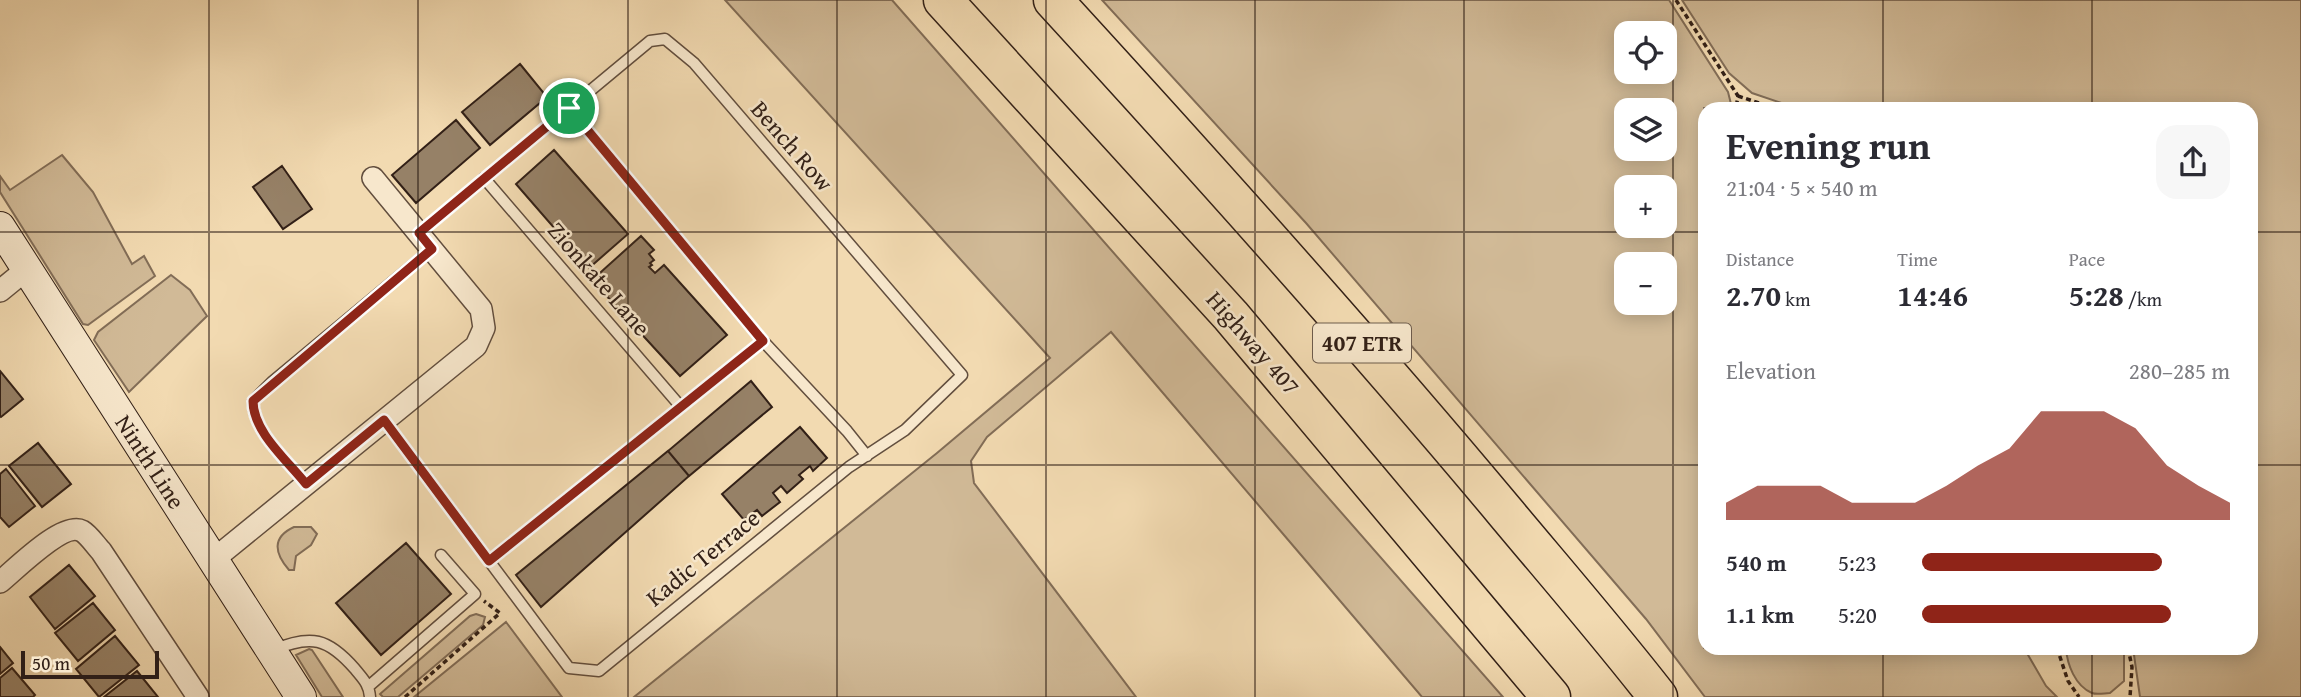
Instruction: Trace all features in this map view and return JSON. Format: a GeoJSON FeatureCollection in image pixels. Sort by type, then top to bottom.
{"type":"FeatureCollection","features":[{"type":"Feature","properties":{"kind":"highway","name":"Highway 407"},"geometry":{"type":"LineString","coordinates":[[943,0],[1231,316],[1552,697]]}},
{"type":"Feature","properties":{"kind":"highway","name":"407 ETR"},"geometry":{"type":"LineString","coordinates":[[1053,0],[1224,187],[1410,397],[1658,697]]}},
{"type":"Feature","properties":{"kind":"main road","name":"Ninth Line"},"geometry":{"type":"LineString","coordinates":[[0,227],[301,697]]}},
{"type":"Feature","properties":{"kind":"street"},"geometry":{"type":"LineString","coordinates":[[213,560],[476,346],[484,328],[481,309],[373,178]]}},
{"type":"Feature","properties":{"kind":"street"},"geometry":{"type":"LineString","coordinates":[[0,291],[27,269]]}},
{"type":"Feature","properties":{"kind":"street"},"geometry":{"type":"LineString","coordinates":[[0,582],[54,537],[70,530],[82,531],[101,551],[198,697]]}},
{"type":"Feature","properties":{"kind":"lane","name":"Bench Row"},"geometry":{"type":"LineString","coordinates":[[306,484],[262,431],[253,413],[253,401],[425,241],[484,178],[650,41],[665,39],[694,63],[961,375]]}},
{"type":"Feature","properties":{"kind":"lane"},"geometry":{"type":"LineString","coordinates":[[569,108],[763,341],[847,430],[867,456]]}},
{"type":"Feature","properties":{"kind":"lane","name":"Zionkate Lane"},"geometry":{"type":"LineString","coordinates":[[484,178],[681,407]]}},
{"type":"Feature","properties":{"kind":"lane"},"geometry":{"type":"LineString","coordinates":[[489,561],[763,341]]}},
{"type":"Feature","properties":{"kind":"lane","name":"Kadic Terrace"},"geometry":{"type":"LineString","coordinates":[[384,420],[569,668],[599,671],[849,467],[905,430],[961,375]]}},
{"type":"Feature","properties":{"kind":"lane"},"geometry":{"type":"LineString","coordinates":[[271,651],[295,641],[321,642],[341,653],[369,691],[474,594],[441,555]]}},
{"type":"Feature","properties":{"kind":"path"},"geometry":{"type":"LineString","coordinates":[[1676,0],[1738,96],[1738,102]]}},
{"type":"Feature","properties":{"kind":"path"},"geometry":{"type":"LineString","coordinates":[[1738,96],[1756,102]]}},
{"type":"Feature","properties":{"kind":"path"},"geometry":{"type":"LineString","coordinates":[[405,697],[500,613]]}},
{"type":"Feature","properties":{"kind":"path"},"geometry":{"type":"LineString","coordinates":[[2059,655],[2068,681],[2079,697]]}},
{"type":"Feature","properties":{"kind":"path"},"geometry":{"type":"LineString","coordinates":[[2130,655],[2133,667],[2130,697]]}},
{"type":"Feature","properties":{"kind":"shaded area"},"geometry":{"type":"Polygon","coordinates":[[[725,0],[892,0],[1503,697],[1422,697],[1111,332],[987,437],[971,461],[974,483],[1136,697],[634,697],[937,453],[1050,358],[725,0]]]}},
{"type":"Feature","properties":{"kind":"shaded area"},"geometry":{"type":"Polygon","coordinates":[[[1102,0],[1669,0],[1728,92],[1730,102],[1698,102],[1698,655],[2028,655],[2046,686],[2057,697],[1705,697],[1646,619],[1306,223],[1102,0]]]}},
{"type":"Feature","properties":{"kind":"shaded area"},"geometry":{"type":"Polygon","coordinates":[[[1682,0],[2301,0],[2301,697],[2140,697],[2134,655],[2258,655],[2258,102],[1778,102],[1752,93],[1729,73],[1682,0]]]}},
{"type":"Feature","properties":{"kind":"shaded area"},"geometry":{"type":"Polygon","coordinates":[[[62,155],[93,192],[132,264],[144,256],[155,276],[88,325],[83,324],[0,192],[0,176],[10,190],[62,155]]]}},
{"type":"Feature","properties":{"kind":"shaded area"},"geometry":{"type":"Polygon","coordinates":[[[171,275],[190,290],[207,316],[129,392],[94,340],[98,332],[171,275]]]}},
{"type":"Feature","properties":{"kind":"shaded area"},"geometry":{"type":"Polygon","coordinates":[[[294,527],[311,527],[317,534],[311,545],[296,556],[294,570],[289,570],[280,558],[278,546],[282,536],[294,527]]]}},
{"type":"Feature","properties":{"kind":"shaded area"},"geometry":{"type":"Polygon","coordinates":[[[476,614],[485,617],[483,625],[398,697],[383,697],[380,694],[470,616],[476,614]]]}},
{"type":"Feature","properties":{"kind":"shaded area"},"geometry":{"type":"Polygon","coordinates":[[[506,622],[562,697],[414,697],[506,622]]]}},
{"type":"Feature","properties":{"kind":"shaded area"},"geometry":{"type":"Polygon","coordinates":[[[309,649],[343,697],[322,697],[296,655],[309,649]]]}},
{"type":"Feature","properties":{"kind":"shaded area"},"geometry":{"type":"Polygon","coordinates":[[[2067,655],[2124,655],[2124,681],[2110,693],[2094,694],[2081,685],[2067,655]]]}},
{"type":"Feature","properties":{"kind":"building"},"geometry":{"type":"Polygon","coordinates":[[[520,64],[547,97],[490,145],[462,112],[520,64]]]}},
{"type":"Feature","properties":{"kind":"building"},"geometry":{"type":"Polygon","coordinates":[[[456,120],[480,148],[416,203],[392,175],[456,120]]]}},
{"type":"Feature","properties":{"kind":"building"},"geometry":{"type":"Polygon","coordinates":[[[554,150],[628,234],[589,268],[516,184],[554,150]]]}},
{"type":"Feature","properties":{"kind":"building"},"geometry":{"type":"Polygon","coordinates":[[[282,166],[312,209],[283,229],[253,187],[282,166]]]}},
{"type":"Feature","properties":{"kind":"building"},"geometry":{"type":"Polygon","coordinates":[[[641,236],[654,250],[649,254],[654,260],[649,267],[655,273],[664,265],[727,335],[680,376],[592,280],[641,236]]]}},
{"type":"Feature","properties":{"kind":"building"},"geometry":{"type":"Polygon","coordinates":[[[0,371],[23,399],[1,417],[0,416],[0,371]]]}},
{"type":"Feature","properties":{"kind":"building"},"geometry":{"type":"Polygon","coordinates":[[[751,381],[772,407],[689,476],[668,451],[751,381]]]}},
{"type":"Feature","properties":{"kind":"building"},"geometry":{"type":"Polygon","coordinates":[[[800,427],[827,458],[813,471],[810,466],[799,475],[803,479],[787,493],[781,486],[773,493],[780,502],[762,516],[757,510],[744,520],[722,494],[800,427]]]}},
{"type":"Feature","properties":{"kind":"building"},"geometry":{"type":"Polygon","coordinates":[[[38,443],[71,484],[42,507],[9,466],[38,443]]]}},
{"type":"Feature","properties":{"kind":"building"},"geometry":{"type":"Polygon","coordinates":[[[668,451],[689,476],[541,607],[516,575],[668,451]]]}},
{"type":"Feature","properties":{"kind":"building"},"geometry":{"type":"Polygon","coordinates":[[[6,469],[35,506],[9,527],[0,517],[0,474],[6,469]]]}},
{"type":"Feature","properties":{"kind":"building"},"geometry":{"type":"Polygon","coordinates":[[[406,543],[451,594],[381,655],[336,603],[406,543]]]}},
{"type":"Feature","properties":{"kind":"building"},"geometry":{"type":"Polygon","coordinates":[[[69,565],[95,596],[55,629],[30,597],[69,565]]]}},
{"type":"Feature","properties":{"kind":"building"},"geometry":{"type":"Polygon","coordinates":[[[93,603],[115,630],[78,661],[55,633],[93,603]]]}},
{"type":"Feature","properties":{"kind":"building"},"geometry":{"type":"Polygon","coordinates":[[[115,636],[139,665],[99,697],[76,669],[115,636]]]}},
{"type":"Feature","properties":{"kind":"building"},"geometry":{"type":"Polygon","coordinates":[[[0,647],[13,663],[0,674],[0,647]]]}},
{"type":"Feature","properties":{"kind":"building"},"geometry":{"type":"Polygon","coordinates":[[[12,668],[35,695],[33,697],[0,697],[0,678],[12,668]]]}},
{"type":"Feature","properties":{"kind":"building"},"geometry":{"type":"Polygon","coordinates":[[[137,671],[158,697],[104,697],[137,671]]]}},
{"type":"Feature","properties":{"kind":"route"},"geometry":{"type":"LineString","coordinates":[[569,108],[763,341],[489,561],[384,420],[306,484],[262,431],[253,413],[253,401],[272,382],[432,249],[419,233],[569,108]]}}]}
